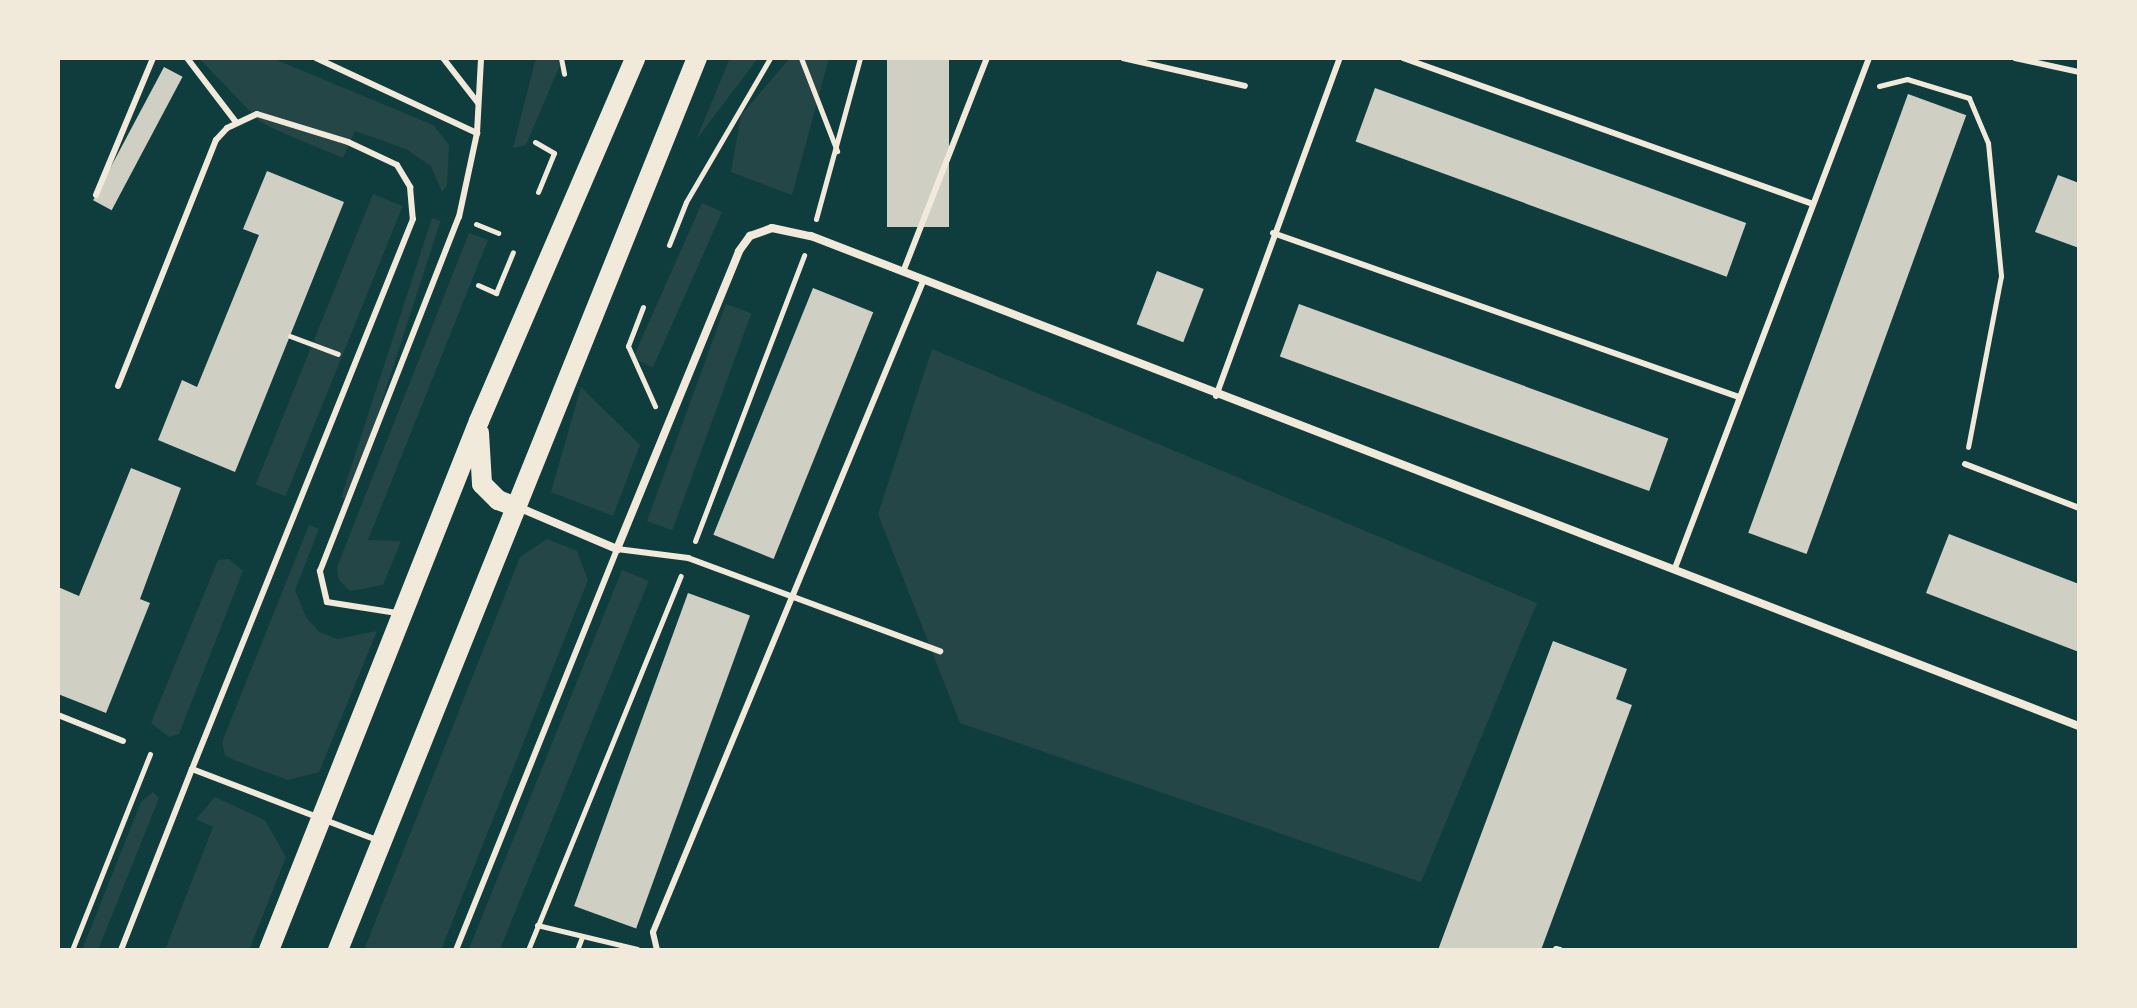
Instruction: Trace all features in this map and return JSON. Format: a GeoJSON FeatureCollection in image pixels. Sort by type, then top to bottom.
{"type":"FeatureCollection","features":[{"type":"Feature","properties":{"kind":"main road"},"geometry":{"type":"LineString","coordinates":[[269,950],[479,421],[635,58]]}},
{"type":"Feature","properties":{"kind":"main road"},"geometry":{"type":"LineString","coordinates":[[338,950],[697,58]]}},
{"type":"Feature","properties":{"kind":"main road"},"geometry":{"type":"LineString","coordinates":[[479,421],[482,484],[498,500],[516,507]]}},
{"type":"Feature","properties":{"kind":"street"},"geometry":{"type":"LineString","coordinates":[[516,507],[617,549],[739,251],[750,236],[772,228],[811,236],[924,279],[1216,396],[1675,568],[2079,726]]}},
{"type":"Feature","properties":{"kind":"lane"},"geometry":{"type":"LineString","coordinates":[[96,195],[153,58]]}},
{"type":"Feature","properties":{"kind":"lane"},"geometry":{"type":"LineString","coordinates":[[187,58],[236,122]]}},
{"type":"Feature","properties":{"kind":"lane"},"geometry":{"type":"LineString","coordinates":[[316,58],[477,133]]}},
{"type":"Feature","properties":{"kind":"lane"},"geometry":{"type":"LineString","coordinates":[[443,58],[478,103]]}},
{"type":"Feature","properties":{"kind":"lane"},"geometry":{"type":"LineString","coordinates":[[401,613],[327,602],[320,571],[459,217],[477,133],[481,58]]}},
{"type":"Feature","properties":{"kind":"lane"},"geometry":{"type":"LineString","coordinates":[[903,272],[987,58]]}},
{"type":"Feature","properties":{"kind":"lane"},"geometry":{"type":"LineString","coordinates":[[1123,58],[1245,86]]}},
{"type":"Feature","properties":{"kind":"lane"},"geometry":{"type":"LineString","coordinates":[[1216,396],[1273,233],[1340,58]]}},
{"type":"Feature","properties":{"kind":"lane"},"geometry":{"type":"LineString","coordinates":[[1403,58],[1812,204]]}},
{"type":"Feature","properties":{"kind":"lane"},"geometry":{"type":"LineString","coordinates":[[1675,568],[1737,396],[1869,58]]}},
{"type":"Feature","properties":{"kind":"lane"},"geometry":{"type":"LineString","coordinates":[[2015,58],[2079,72]]}},
{"type":"Feature","properties":{"kind":"lane"},"geometry":{"type":"LineString","coordinates":[[118,386],[216,140],[236,122],[257,114],[348,142],[397,165],[410,187],[413,219],[354,360],[121,950]]}},
{"type":"Feature","properties":{"kind":"lane"},"geometry":{"type":"LineString","coordinates":[[1273,233],[1737,396]]}},
{"type":"Feature","properties":{"kind":"lane"},"geometry":{"type":"LineString","coordinates":[[657,950],[653,932],[795,599],[924,279]]}},
{"type":"Feature","properties":{"kind":"lane"},"geometry":{"type":"LineString","coordinates":[[1965,464],[2079,508]]}},
{"type":"Feature","properties":{"kind":"lane"},"geometry":{"type":"LineString","coordinates":[[456,950],[617,549],[688,558],[940,651]]}},
{"type":"Feature","properties":{"kind":"lane"},"geometry":{"type":"LineString","coordinates":[[58,715],[123,741]]}},
{"type":"Feature","properties":{"kind":"lane"},"geometry":{"type":"LineString","coordinates":[[192,769],[381,841]]}},
{"type":"Feature","properties":{"kind":"path"},"geometry":{"type":"LineString","coordinates":[[561,58],[564,74]]}},
{"type":"Feature","properties":{"kind":"path"},"geometry":{"type":"LineString","coordinates":[[669,245],[700,177],[770,58]]}},
{"type":"Feature","properties":{"kind":"path"},"geometry":{"type":"LineString","coordinates":[[801,58],[837,152]]}},
{"type":"Feature","properties":{"kind":"path"},"geometry":{"type":"LineString","coordinates":[[528,950],[688,558],[811,236],[837,152],[860,58]]}},
{"type":"Feature","properties":{"kind":"path"},"geometry":{"type":"LineString","coordinates":[[1856,91],[1907,79],[1969,98],[1988,143],[2001,276],[1965,464]]}},
{"type":"Feature","properties":{"kind":"path"},"geometry":{"type":"LineString","coordinates":[[535,142],[554,153],[538,192]]}},
{"type":"Feature","properties":{"kind":"path"},"geometry":{"type":"LineString","coordinates":[[478,285],[496,293],[513,252]]}},
{"type":"Feature","properties":{"kind":"path"},"geometry":{"type":"LineString","coordinates":[[643,307],[628,346],[664,428]]}},
{"type":"Feature","properties":{"kind":"path"},"geometry":{"type":"LineString","coordinates":[[290,336],[354,360]]}},
{"type":"Feature","properties":{"kind":"path"},"geometry":{"type":"LineString","coordinates":[[72,950],[150,754]]}},
{"type":"Feature","properties":{"kind":"path"},"geometry":{"type":"LineString","coordinates":[[537,925],[643,950]]}},
{"type":"Feature","properties":{"kind":"path"},"geometry":{"type":"LineString","coordinates":[[577,950],[582,937]]}},
{"type":"Feature","properties":{"kind":"shaded area"},"geometry":{"type":"Polygon","coordinates":[[[199,58],[272,58],[433,125],[449,145],[447,185],[442,192],[431,166],[406,149],[355,131],[343,158],[276,130],[259,121],[199,58]]]}},
{"type":"Feature","properties":{"kind":"shaded area"},"geometry":{"type":"Polygon","coordinates":[[[536,58],[563,58],[526,145],[513,148],[536,58]]]}},
{"type":"Feature","properties":{"kind":"shaded area"},"geometry":{"type":"Polygon","coordinates":[[[730,58],[758,58],[696,140],[730,58]]]}},
{"type":"Feature","properties":{"kind":"shaded area"},"geometry":{"type":"Polygon","coordinates":[[[790,58],[829,58],[792,195],[731,172],[741,115],[790,58]]]}},
{"type":"Feature","properties":{"kind":"shaded area"},"geometry":{"type":"Polygon","coordinates":[[[373,194],[403,206],[285,496],[256,484],[373,194]]]}},
{"type":"Feature","properties":{"kind":"shaded area"},"geometry":{"type":"Polygon","coordinates":[[[702,203],[722,212],[653,367],[633,358],[702,203]]]}},
{"type":"Feature","properties":{"kind":"shaded area"},"geometry":{"type":"Polygon","coordinates":[[[432,218],[441,221],[350,500],[341,498],[432,218]]]}},
{"type":"Feature","properties":{"kind":"shaded area"},"geometry":{"type":"Polygon","coordinates":[[[469,233],[488,240],[368,540],[401,541],[383,585],[350,591],[339,580],[337,567],[469,233]]]}},
{"type":"Feature","properties":{"kind":"shaded area"},"geometry":{"type":"Polygon","coordinates":[[[726,304],[751,313],[672,530],[647,521],[726,304]]]}},
{"type":"Feature","properties":{"kind":"shaded area"},"geometry":{"type":"Polygon","coordinates":[[[932,349],[1537,603],[1421,882],[960,723],[878,514],[932,349]]]}},
{"type":"Feature","properties":{"kind":"shaded area"},"geometry":{"type":"Polygon","coordinates":[[[581,387],[640,445],[613,516],[551,492],[581,387]]]}},
{"type":"Feature","properties":{"kind":"shaded area"},"geometry":{"type":"Polygon","coordinates":[[[309,525],[319,529],[295,590],[306,617],[319,632],[337,639],[377,631],[319,772],[288,780],[225,755],[222,742],[309,525]]]}},
{"type":"Feature","properties":{"kind":"shaded area"},"geometry":{"type":"Polygon","coordinates":[[[547,539],[577,551],[588,580],[441,950],[364,950],[520,557],[547,539]]]}},
{"type":"Feature","properties":{"kind":"shaded area"},"geometry":{"type":"Polygon","coordinates":[[[229,559],[243,571],[179,734],[169,737],[151,723],[218,560],[229,559]]]}},
{"type":"Feature","properties":{"kind":"shaded area"},"geometry":{"type":"Polygon","coordinates":[[[622,570],[649,581],[500,950],[469,948],[622,570]]]}},
{"type":"Feature","properties":{"kind":"shaded area"},"geometry":{"type":"Polygon","coordinates":[[[153,792],[159,798],[98,950],[82,950],[141,802],[153,792]]]}},
{"type":"Feature","properties":{"kind":"shaded area"},"geometry":{"type":"Polygon","coordinates":[[[215,797],[265,820],[286,857],[249,950],[165,950],[213,827],[196,819],[215,797]]]}},
{"type":"Feature","properties":{"kind":"building"},"geometry":{"type":"Polygon","coordinates":[[[887,58],[949,58],[949,227],[887,227],[887,58]]]}},
{"type":"Feature","properties":{"kind":"building"},"geometry":{"type":"Polygon","coordinates":[[[164,67],[183,77],[112,210],[93,200],[164,67]]]}},
{"type":"Feature","properties":{"kind":"building"},"geometry":{"type":"Polygon","coordinates":[[[1375,88],[1746,223],[1727,277],[1356,142],[1375,88]]]}},
{"type":"Feature","properties":{"kind":"building"},"geometry":{"type":"Polygon","coordinates":[[[1908,94],[1966,115],[1807,554],[1748,533],[1908,94]]]}},
{"type":"Feature","properties":{"kind":"building"},"geometry":{"type":"Polygon","coordinates":[[[267,171],[344,202],[235,472],[158,440],[182,380],[197,387],[259,235],[243,229],[267,171]]]}},
{"type":"Feature","properties":{"kind":"building"},"geometry":{"type":"Polygon","coordinates":[[[2058,175],[2079,183],[2079,248],[2035,232],[2058,175]]]}},
{"type":"Feature","properties":{"kind":"building"},"geometry":{"type":"Polygon","coordinates":[[[1157,271],[1204,289],[1183,342],[1137,324],[1157,271]]]}},
{"type":"Feature","properties":{"kind":"building"},"geometry":{"type":"Polygon","coordinates":[[[813,288],[873,312],[774,559],[713,535],[813,288]]]}},
{"type":"Feature","properties":{"kind":"building"},"geometry":{"type":"Polygon","coordinates":[[[1299,304],[1668,438],[1649,491],[1280,357],[1299,304]]]}},
{"type":"Feature","properties":{"kind":"building"},"geometry":{"type":"Polygon","coordinates":[[[131,468],[181,488],[140,599],[150,603],[106,713],[58,694],[58,587],[79,596],[131,468]]]}},
{"type":"Feature","properties":{"kind":"building"},"geometry":{"type":"Polygon","coordinates":[[[1949,534],[2079,584],[2079,652],[1926,593],[1949,534]]]}},
{"type":"Feature","properties":{"kind":"building"},"geometry":{"type":"Polygon","coordinates":[[[688,593],[750,616],[636,928],[574,906],[688,593]]]}},
{"type":"Feature","properties":{"kind":"building"},"geometry":{"type":"Polygon","coordinates":[[[1553,641],[1627,669],[1616,699],[1632,705],[1541,950],[1438,950],[1553,641]]]}}]}
